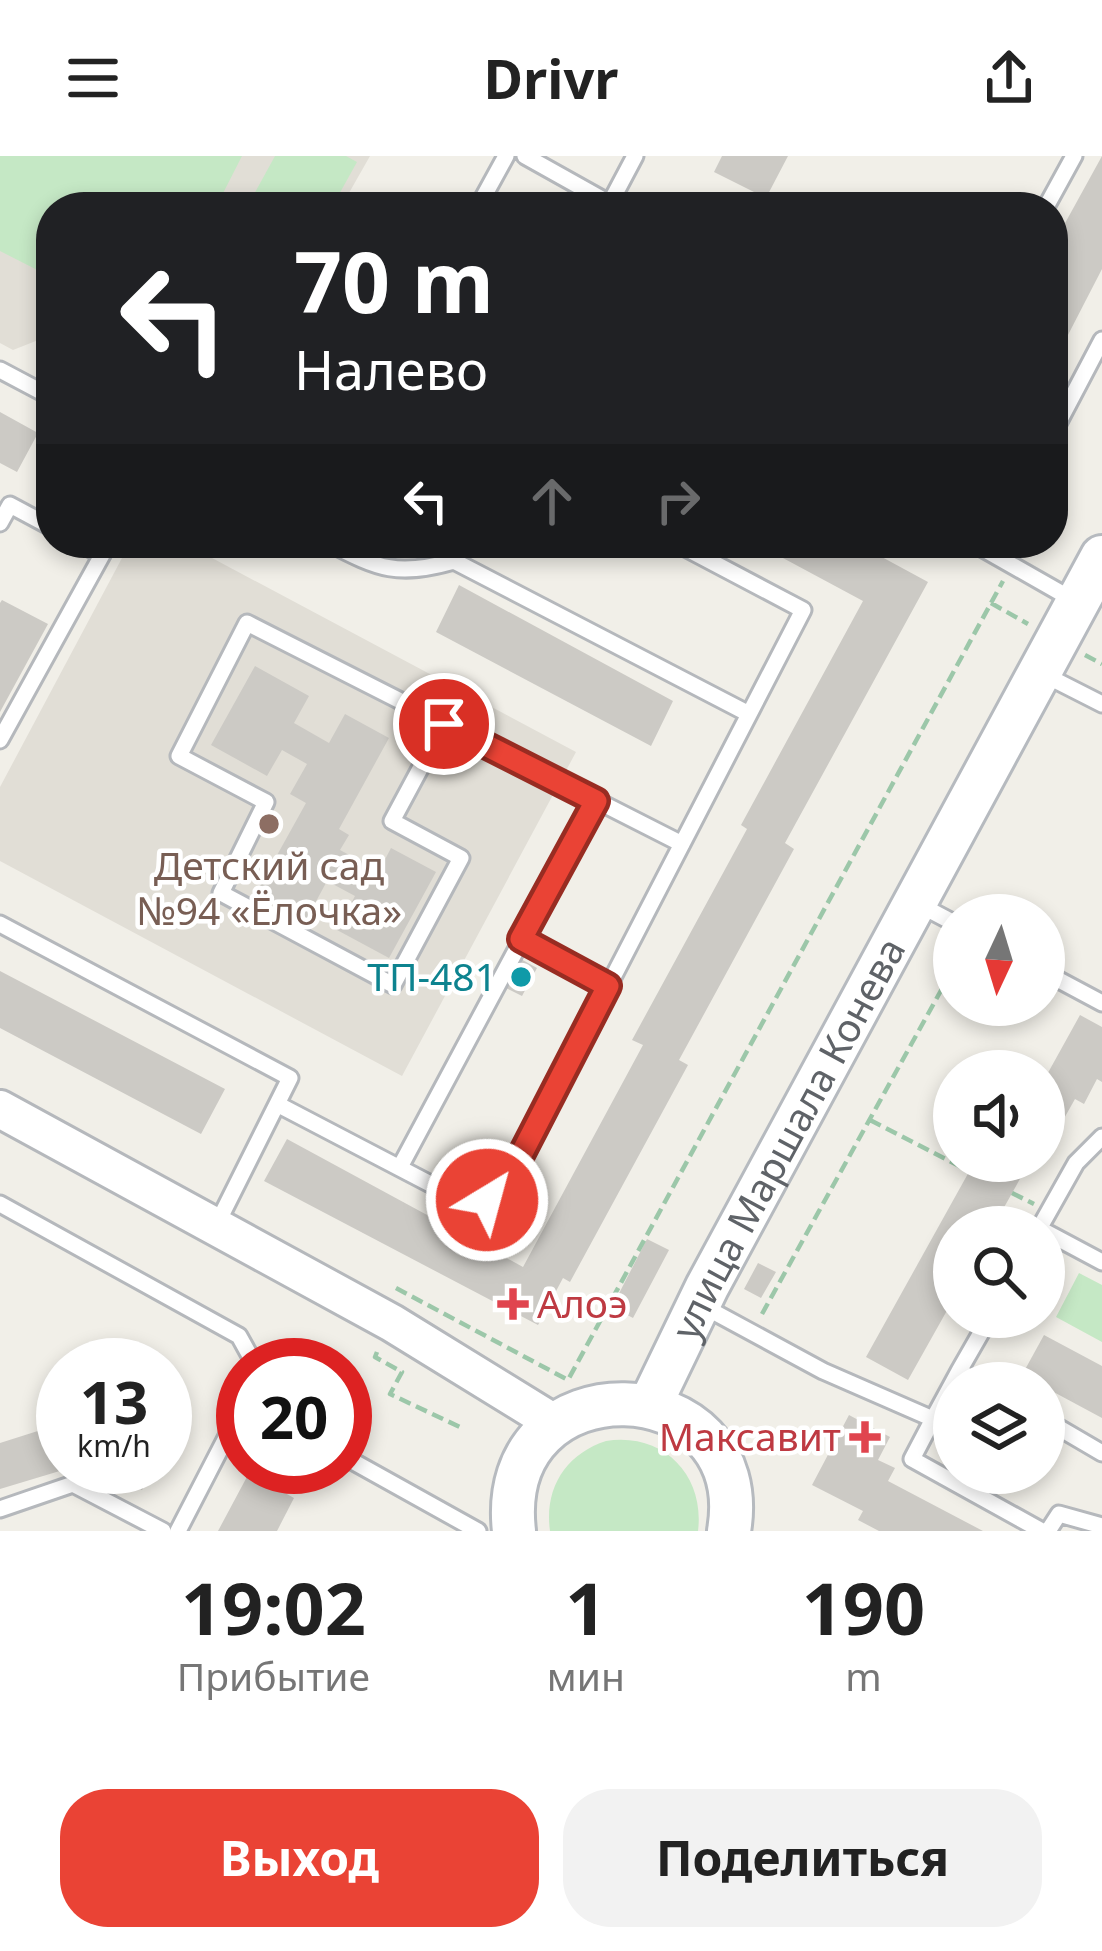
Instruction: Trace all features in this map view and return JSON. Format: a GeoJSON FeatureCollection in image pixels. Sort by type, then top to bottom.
{"type":"FeatureCollection","features":[{"type":"Feature","properties":{"kind":"main road","name":"улица Маршала Конева"},"geometry":{"type":"LineString","coordinates":[[650,1405],[698,1304],[1102,557]]}},
{"type":"Feature","properties":{"kind":"main road"},"geometry":{"type":"LineString","coordinates":[[514,1531],[519,1472],[534,1446],[556,1424],[594,1405],[650,1405],[685,1421],[712,1448],[728,1481],[735,1527]]}},
{"type":"Feature","properties":{"kind":"street"},"geometry":{"type":"LineString","coordinates":[[0,1109],[216,1226],[400,1308],[556,1424]]}},
{"type":"Feature","properties":{"kind":"lane"},"geometry":{"type":"LineString","coordinates":[[486,192],[506,156]]}},
{"type":"Feature","properties":{"kind":"lane"},"geometry":{"type":"LineString","coordinates":[[525,156],[587,192]]}},
{"type":"Feature","properties":{"kind":"lane"},"geometry":{"type":"LineString","coordinates":[[616,192],[634,156]]}},
{"type":"Feature","properties":{"kind":"lane"},"geometry":{"type":"LineString","coordinates":[[1054,192],[1073,156]]}},
{"type":"Feature","properties":{"kind":"lane"},"geometry":{"type":"LineString","coordinates":[[1068,405],[1102,340]]}},
{"type":"Feature","properties":{"kind":"lane"},"geometry":{"type":"LineString","coordinates":[[0,370],[36,389]]}},
{"type":"Feature","properties":{"kind":"lane"},"geometry":{"type":"LineString","coordinates":[[0,523],[5,502],[36,519]]}},
{"type":"Feature","properties":{"kind":"lane"},"geometry":{"type":"LineString","coordinates":[[0,740],[100,558]]}},
{"type":"Feature","properties":{"kind":"lane"},"geometry":{"type":"LineString","coordinates":[[358,558],[377,568],[416,572],[454,561],[749,714]]}},
{"type":"Feature","properties":{"kind":"lane"},"geometry":{"type":"LineString","coordinates":[[277,1104],[461,1199],[487,1200],[505,1186],[803,610],[704,558]]}},
{"type":"Feature","properties":{"kind":"lane"},"geometry":{"type":"LineString","coordinates":[[1004,558],[1077,602]]}},
{"type":"Feature","properties":{"kind":"lane"},"geometry":{"type":"LineString","coordinates":[[444,724],[392,821],[461,858],[394,985],[221,893],[266,802],[179,756],[248,623],[682,844]]}},
{"type":"Feature","properties":{"kind":"lane"},"geometry":{"type":"LineString","coordinates":[[1039,672],[1102,704]]}},
{"type":"Feature","properties":{"kind":"lane"},"geometry":{"type":"LineString","coordinates":[[400,1167],[596,801]]}},
{"type":"Feature","properties":{"kind":"lane"},"geometry":{"type":"LineString","coordinates":[[916,903],[933,912]]}},
{"type":"Feature","properties":{"kind":"lane"},"geometry":{"type":"LineString","coordinates":[[0,924],[290,1078],[216,1226]]}},
{"type":"Feature","properties":{"kind":"lane"},"geometry":{"type":"LineString","coordinates":[[521,939],[608,986]]}},
{"type":"Feature","properties":{"kind":"lane"},"geometry":{"type":"LineString","coordinates":[[1065,983],[1102,1003]]}},
{"type":"Feature","properties":{"kind":"lane"},"geometry":{"type":"LineString","coordinates":[[1054,1206],[1076,1163],[1102,1137]]}},
{"type":"Feature","properties":{"kind":"lane"},"geometry":{"type":"LineString","coordinates":[[5,1209],[239,1338]]}},
{"type":"Feature","properties":{"kind":"lane"},"geometry":{"type":"LineString","coordinates":[[1065,1242],[1102,1262]]}},
{"type":"Feature","properties":{"kind":"lane"},"geometry":{"type":"LineString","coordinates":[[698,1304],[824,1371],[933,1419],[911,1460],[933,1472]]}},
{"type":"Feature","properties":{"kind":"lane"},"geometry":{"type":"LineString","coordinates":[[1065,1431],[1102,1453]]}},
{"type":"Feature","properties":{"kind":"lane"},"geometry":{"type":"LineString","coordinates":[[178,1531],[216,1457]]}},
{"type":"Feature","properties":{"kind":"lane"},"geometry":{"type":"LineString","coordinates":[[372,1471],[478,1531]]}},
{"type":"Feature","properties":{"kind":"lane"},"geometry":{"type":"LineString","coordinates":[[0,1509],[73,1484],[163,1531]]}},
{"type":"Feature","properties":{"kind":"lane"},"geometry":{"type":"LineString","coordinates":[[975,1494],[1045,1531],[1059,1514],[1102,1526]]}},
{"type":"Feature","properties":{"kind":"path"},"geometry":{"type":"LineString","coordinates":[[388,1283],[400,1308],[568,1380],[1012,565]]}},
{"type":"Feature","properties":{"kind":"path"},"geometry":{"type":"LineString","coordinates":[[752,1330],[933,1006]]}},
{"type":"Feature","properties":{"kind":"path"},"geometry":{"type":"LineString","coordinates":[[870,1120],[933,1152]]}},
{"type":"Feature","properties":{"kind":"path"},"geometry":{"type":"LineString","coordinates":[[400,1308],[375,1357],[402,1372],[390,1394],[464,1430]]}},
{"type":"Feature","properties":{"kind":"shaded area"},"geometry":{"type":"Polygon","coordinates":[[[0,156],[370,156],[350,192],[36,192],[36,341],[13,350],[0,343],[0,156]]]}},
{"type":"Feature","properties":{"kind":"shaded area","name":"Детский сад №94 «Ёлочка»"},"geometry":{"type":"Polygon","coordinates":[[[122,558],[212,558],[576,752],[402,1076],[0,861],[0,787],[122,558]]]}},
{"type":"Feature","properties":{"kind":"green space"},"geometry":{"type":"Polygon","coordinates":[[[0,156],[242,156],[224,192],[36,192],[36,269],[0,251],[0,156]]]}},
{"type":"Feature","properties":{"kind":"green space"},"geometry":{"type":"Polygon","coordinates":[[[275,156],[346,156],[357,162],[340,192],[255,192],[275,156]]]}},
{"type":"Feature","properties":{"kind":"green space"},"geometry":{"type":"Polygon","coordinates":[[[1079,1273],[1102,1285],[1102,1342],[1065,1322],[1065,1300],[1079,1273]]]}},
{"type":"Feature","properties":{"kind":"green space"},"geometry":{"type":"Polygon","coordinates":[[[606,1441],[645,1443],[676,1462],[695,1492],[698,1531],[550,1531],[551,1501],[561,1475],[580,1454],[606,1441]]]}},
{"type":"Feature","properties":{"kind":"building"},"geometry":{"type":"Polygon","coordinates":[[[722,156],[788,156],[769,192],[754,192],[714,172],[722,156]]]}},
{"type":"Feature","properties":{"kind":"building"},"geometry":{"type":"Polygon","coordinates":[[[1102,156],[1102,269],[1068,335],[1068,218],[1102,156]]]}},
{"type":"Feature","properties":{"kind":"building"},"geometry":{"type":"Polygon","coordinates":[[[0,412],[36,432],[36,437],[17,472],[0,463],[0,412]]]}},
{"type":"Feature","properties":{"kind":"building"},"geometry":{"type":"Polygon","coordinates":[[[783,558],[884,558],[928,582],[785,843],[794,849],[679,1060],[688,1065],[570,1282],[563,1278],[538,1325],[264,1181],[287,1139],[523,1267],[643,1045],[632,1040],[747,829],[741,825],[863,601],[783,558]]]}},
{"type":"Feature","properties":{"kind":"building"},"geometry":{"type":"Polygon","coordinates":[[[459,585],[673,701],[651,746],[436,632],[459,585]]]}},
{"type":"Feature","properties":{"kind":"building"},"geometry":{"type":"Polygon","coordinates":[[[0,603],[48,624],[0,712],[0,603]]]}},
{"type":"Feature","properties":{"kind":"building"},"geometry":{"type":"Polygon","coordinates":[[[255,666],[309,696],[294,723],[329,743],[345,714],[389,738],[339,829],[349,835],[340,850],[379,871],[391,848],[436,872],[389,958],[337,930],[355,896],[327,881],[306,920],[256,893],[306,803],[290,794],[307,764],[282,750],[267,776],[211,745],[255,666]]]}},
{"type":"Feature","properties":{"kind":"building","name":"ТП-481"},"geometry":{"type":"Polygon","coordinates":[[[519,958],[537,968],[522,996],[504,987],[519,958]]]}},
{"type":"Feature","properties":{"kind":"building"},"geometry":{"type":"Polygon","coordinates":[[[0,971],[225,1089],[201,1134],[0,1028],[0,971]]]}},
{"type":"Feature","properties":{"kind":"building"},"geometry":{"type":"Polygon","coordinates":[[[1080,1015],[1102,1027],[1102,1082],[1097,1079],[1084,1104],[1075,1099],[1065,1117],[1065,1050],[1061,1050],[1080,1015]]]}},
{"type":"Feature","properties":{"kind":"building"},"geometry":{"type":"Polygon","coordinates":[[[963,1182],[1018,1182],[1005,1206],[950,1206],[963,1182]]]}},
{"type":"Feature","properties":{"kind":"building"},"geometry":{"type":"Polygon","coordinates":[[[933,1237],[933,1335],[908,1380],[866,1357],[933,1237]]]}},
{"type":"Feature","properties":{"kind":"building"},"geometry":{"type":"Polygon","coordinates":[[[647,1239],[669,1250],[633,1318],[612,1307],[647,1239]]]}},
{"type":"Feature","properties":{"kind":"building"},"geometry":{"type":"Polygon","coordinates":[[[758,1263],[776,1272],[761,1298],[744,1289],[758,1263]]]}},
{"type":"Feature","properties":{"kind":"building"},"geometry":{"type":"Polygon","coordinates":[[[1042,1338],[1050,1338],[1102,1366],[1102,1418],[1065,1398],[1065,1362],[1029,1362],[1042,1338]]]}},
{"type":"Feature","properties":{"kind":"building"},"geometry":{"type":"Polygon","coordinates":[[[849,1415],[890,1437],[878,1460],[895,1468],[888,1481],[983,1531],[879,1531],[858,1520],[863,1511],[812,1485],[849,1415]]]}},
{"type":"Feature","properties":{"kind":"building"},"geometry":{"type":"Polygon","coordinates":[[[36,1432],[36,1478],[0,1489],[0,1443],[36,1432]]]}},
{"type":"Feature","properties":{"kind":"building"},"geometry":{"type":"Polygon","coordinates":[[[238,1494],[294,1498],[277,1531],[218,1531],[238,1494]]]}},
{"type":"Feature","properties":{"kind":"place","name":"Детский сад №94 «Ёлочка»"},"geometry":{"type":"Point","coordinates":[269,824]}},
{"type":"Feature","properties":{"kind":"place","name":"ТП-481"},"geometry":{"type":"Point","coordinates":[521,977]}},
{"type":"Feature","properties":{"kind":"place","name":"Алоэ"},"geometry":{"type":"Point","coordinates":[513,1304]}},
{"type":"Feature","properties":{"kind":"place","name":"Максавит"},"geometry":{"type":"Point","coordinates":[865,1437]}},
{"type":"Feature","properties":{"kind":"route"},"geometry":{"type":"LineString","coordinates":[[444,724],[596,801],[521,939],[608,986],[505,1186],[487,1200]]}}]}
